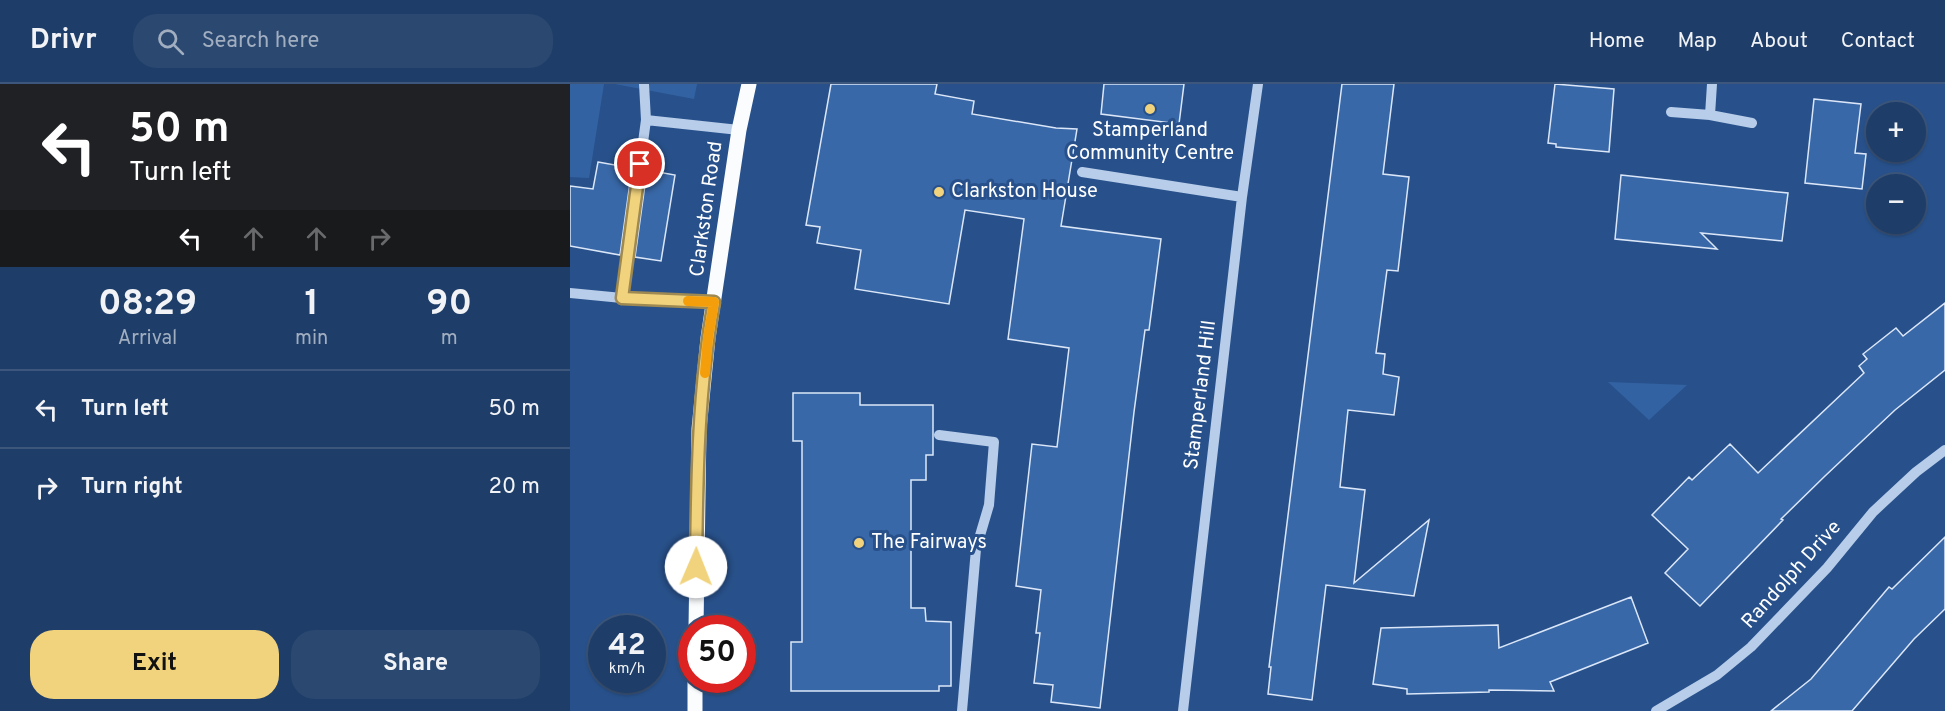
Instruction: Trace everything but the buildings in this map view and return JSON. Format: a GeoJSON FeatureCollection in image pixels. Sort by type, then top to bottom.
{"type":"FeatureCollection","features":[{"type":"Feature","properties":{"kind":"main road","name":"Clarkston Road"},"geometry":{"type":"LineString","coordinates":[[696,615],[699,429],[708,338],[749,84]]}},
{"type":"Feature","properties":{"kind":"main road"},"geometry":{"type":"LineString","coordinates":[[695,693],[695,711]]}},
{"type":"Feature","properties":{"kind":"street"},"geometry":{"type":"LineString","coordinates":[[622,298],[646,120],[644,84]]}},
{"type":"Feature","properties":{"kind":"street","name":"Stamperland Hill"},"geometry":{"type":"LineString","coordinates":[[1183,711],[1242,197],[1258,84]]}},
{"type":"Feature","properties":{"kind":"street"},"geometry":{"type":"LineString","coordinates":[[1710,115],[1712,84]]}},
{"type":"Feature","properties":{"kind":"street"},"geometry":{"type":"LineString","coordinates":[[1671,112],[1710,115],[1752,123]]}},
{"type":"Feature","properties":{"kind":"street"},"geometry":{"type":"LineString","coordinates":[[646,120],[740,130]]}},
{"type":"Feature","properties":{"kind":"street"},"geometry":{"type":"LineString","coordinates":[[1082,172],[1242,197]]}},
{"type":"Feature","properties":{"kind":"street"},"geometry":{"type":"LineString","coordinates":[[570,293],[714,302]]}},
{"type":"Feature","properties":{"kind":"street"},"geometry":{"type":"LineString","coordinates":[[939,435],[994,442],[989,505],[976,549],[962,711]]}},
{"type":"Feature","properties":{"kind":"street","name":"Randolph Drive"},"geometry":{"type":"LineString","coordinates":[[1656,711],[1718,675],[1751,647],[1827,568],[1873,512],[1916,472],[1945,450]]}},
{"type":"Feature","properties":{"kind":"shaded area"},"geometry":{"type":"Polygon","coordinates":[[[570,84],[604,84],[589,178],[570,177],[570,84]]]}},
{"type":"Feature","properties":{"kind":"shaded area"},"geometry":{"type":"Polygon","coordinates":[[[615,84],[697,84],[694,99],[615,84]]]}},
{"type":"Feature","properties":{"kind":"shaded area"},"geometry":{"type":"Polygon","coordinates":[[[1608,382],[1687,385],[1649,420],[1608,382]]]}},
{"type":"Feature","properties":{"kind":"slow traffic"},"geometry":{"type":"LineString","coordinates":[[688,301],[714,302],[705,373]]}},
{"type":"Feature","properties":{"kind":"place","name":"Stamperland Community Centre"},"geometry":{"type":"Point","coordinates":[1150,109]}},
{"type":"Feature","properties":{"kind":"place","name":"Clarkston House"},"geometry":{"type":"Point","coordinates":[939,192]}},
{"type":"Feature","properties":{"kind":"place","name":"The Fairways"},"geometry":{"type":"Point","coordinates":[859,543]}},
{"type":"Feature","properties":{"kind":"route"},"geometry":{"type":"LineString","coordinates":[[640,164],[622,298],[714,302],[699,429],[696,567]]}}]}
